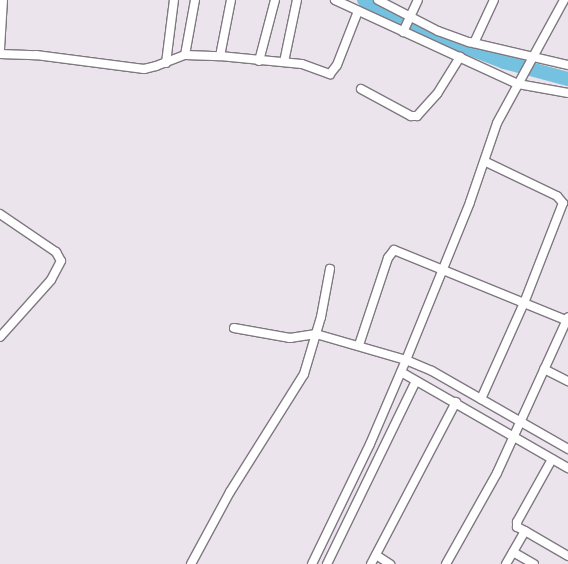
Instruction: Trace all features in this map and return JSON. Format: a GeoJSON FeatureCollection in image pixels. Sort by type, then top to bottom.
{"type":"FeatureCollection","features":[{"type":"Feature","properties":{"kind":"street"},"geometry":{"type":"LineString","coordinates":[[0,49],[3,0]]}},
{"type":"Feature","properties":{"kind":"street"},"geometry":{"type":"LineString","coordinates":[[166,63],[174,0]]}},
{"type":"Feature","properties":{"kind":"street"},"geometry":{"type":"LineString","coordinates":[[186,55],[195,0]]}},
{"type":"Feature","properties":{"kind":"street"},"geometry":{"type":"LineString","coordinates":[[220,56],[231,0]]}},
{"type":"Feature","properties":{"kind":"street"},"geometry":{"type":"LineString","coordinates":[[259,61],[275,0]]}},
{"type":"Feature","properties":{"kind":"street"},"geometry":{"type":"LineString","coordinates":[[284,62],[297,0]]}},
{"type":"Feature","properties":{"kind":"street"},"geometry":{"type":"LineString","coordinates":[[335,0],[460,57],[520,81],[568,93]]}},
{"type":"Feature","properties":{"kind":"street"},"geometry":{"type":"LineString","coordinates":[[378,0],[409,19],[474,44],[568,65]]}},
{"type":"Feature","properties":{"kind":"street"},"geometry":{"type":"LineString","coordinates":[[403,30],[418,0]]}},
{"type":"Feature","properties":{"kind":"street"},"geometry":{"type":"LineString","coordinates":[[474,44],[494,0]]}},
{"type":"Feature","properties":{"kind":"street"},"geometry":{"type":"LineString","coordinates":[[327,564],[409,377],[406,360],[486,162],[497,123],[564,0]]}},
{"type":"Feature","properties":{"kind":"street"},"geometry":{"type":"LineString","coordinates":[[0,54],[36,55],[144,68],[166,63],[186,55],[220,56],[284,62],[332,74],[358,11]]}},
{"type":"Feature","properties":{"kind":"street"},"geometry":{"type":"LineString","coordinates":[[361,89],[411,116],[417,116],[437,94],[460,57]]}},
{"type":"Feature","properties":{"kind":"street"},"geometry":{"type":"LineString","coordinates":[[481,399],[524,303],[563,203],[557,196],[486,162]]}},
{"type":"Feature","properties":{"kind":"street"},"geometry":{"type":"LineString","coordinates":[[0,214],[56,252],[61,261],[51,280],[0,337]]}},
{"type":"Feature","properties":{"kind":"street"},"geometry":{"type":"LineString","coordinates":[[359,344],[392,250],[567,319],[473,520],[446,564]]}},
{"type":"Feature","properties":{"kind":"street"},"geometry":{"type":"LineString","coordinates":[[191,564],[230,492],[304,374],[316,334],[330,268]]}},
{"type":"Feature","properties":{"kind":"street"},"geometry":{"type":"LineString","coordinates":[[234,328],[290,338],[316,334],[359,344],[406,360],[481,399],[552,459],[568,468]]}},
{"type":"Feature","properties":{"kind":"street"},"geometry":{"type":"LineString","coordinates":[[544,369],[568,381]]}},
{"type":"Feature","properties":{"kind":"street"},"geometry":{"type":"LineString","coordinates":[[409,377],[456,402],[568,449]]}},
{"type":"Feature","properties":{"kind":"street"},"geometry":{"type":"LineString","coordinates":[[312,564],[370,444],[409,377]]}},
{"type":"Feature","properties":{"kind":"street"},"geometry":{"type":"LineString","coordinates":[[371,564],[456,402]]}},
{"type":"Feature","properties":{"kind":"street"},"geometry":{"type":"LineString","coordinates":[[552,459],[517,522],[517,526],[568,556]]}},
{"type":"Feature","properties":{"kind":"street"},"geometry":{"type":"LineString","coordinates":[[506,564],[525,531]]}},
{"type":"Feature","properties":{"kind":"street"},"geometry":{"type":"LineString","coordinates":[[513,552],[534,564]]}},
{"type":"Feature","properties":{"kind":"street"},"geometry":{"type":"LineString","coordinates":[[376,555],[390,564]]}},
{"type":"Feature","properties":{"kind":"waterway"},"geometry":{"type":"LineString","coordinates":[[364,0],[417,28],[504,62],[568,79]]}}]}
